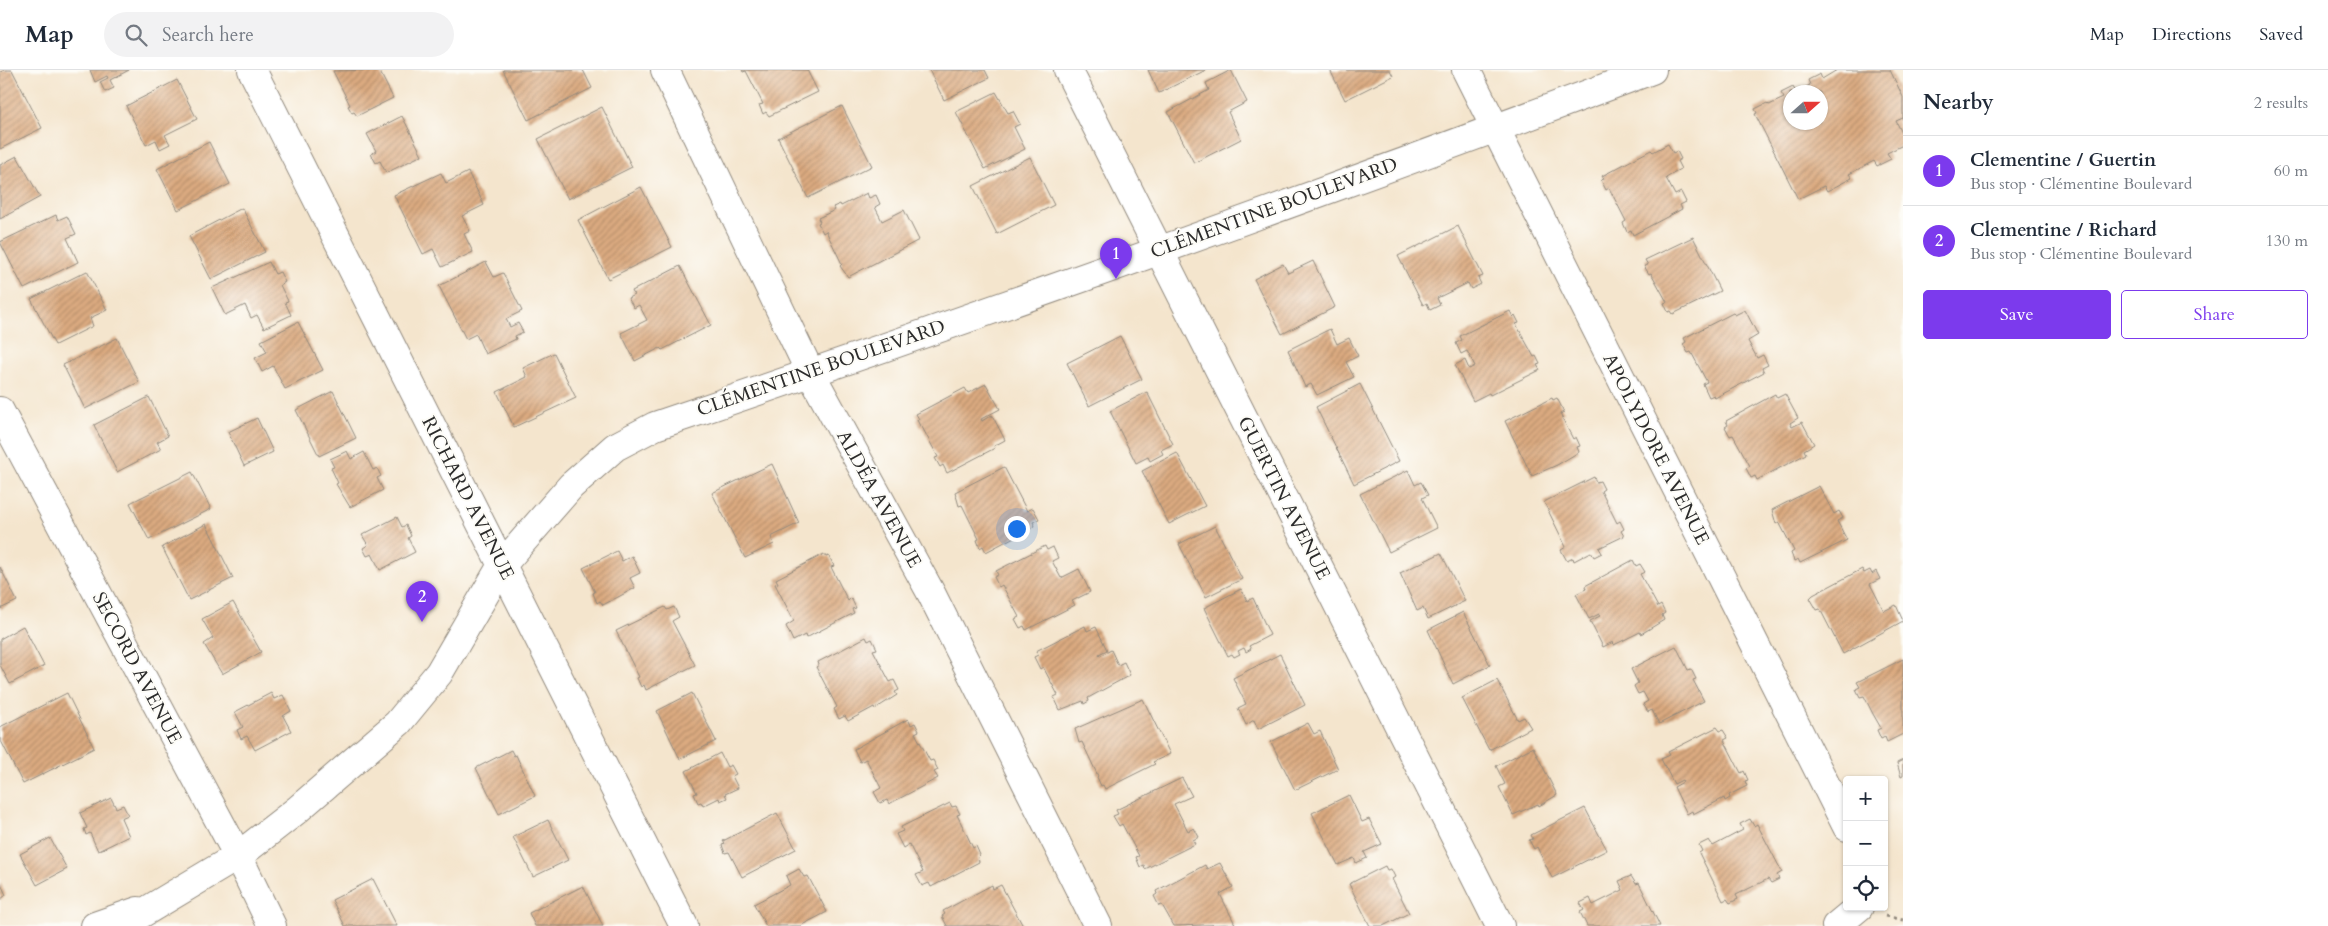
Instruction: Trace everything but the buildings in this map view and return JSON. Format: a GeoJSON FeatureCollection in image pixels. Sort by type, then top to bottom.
{"type":"FeatureCollection","features":[{"type":"Feature","properties":{"kind":"street","name":"RICHARD AVENUE"},"geometry":{"type":"LineString","coordinates":[[252,70],[684,926]]}},
{"type":"Feature","properties":{"kind":"street","name":"ALDÉA AVENUE"},"geometry":{"type":"LineString","coordinates":[[665,70],[810,372],[931,593],[1098,926]]}},
{"type":"Feature","properties":{"kind":"street","name":"GUERTIN AVENUE"},"geometry":{"type":"LineString","coordinates":[[1068,70],[1500,926]]}},
{"type":"Feature","properties":{"kind":"street","name":"APOLYDORE AVENUE"},"geometry":{"type":"LineString","coordinates":[[1466,70],[1844,821]]}},
{"type":"Feature","properties":{"kind":"street","name":"CLÉMENTINE BOULEVARD"},"geometry":{"type":"LineString","coordinates":[[121,926],[238,856],[297,810],[398,723],[439,673],[502,566],[571,486],[614,447],[655,426],[1159,249],[1495,129],[1652,70]]}},
{"type":"Feature","properties":{"kind":"street","name":"SECORD AVENUE"},"geometry":{"type":"LineString","coordinates":[[0,411],[238,856],[272,926]]}},
{"type":"Feature","properties":{"kind":"street","name":"CLÉMENTINE BOULEVARD"},"geometry":{"type":"LineString","coordinates":[[95,926],[151,907]]}},
{"type":"Feature","properties":{"kind":"street"},"geometry":{"type":"LineString","coordinates":[[1836,926],[1854,911]]}},
{"type":"Feature","properties":{"kind":"place","name":"Clementine / Guertin"},"geometry":{"type":"Point","coordinates":[1116,279]}},
{"type":"Feature","properties":{"kind":"place","name":"Clementine / Richard"},"geometry":{"type":"Point","coordinates":[422,622]}}]}
